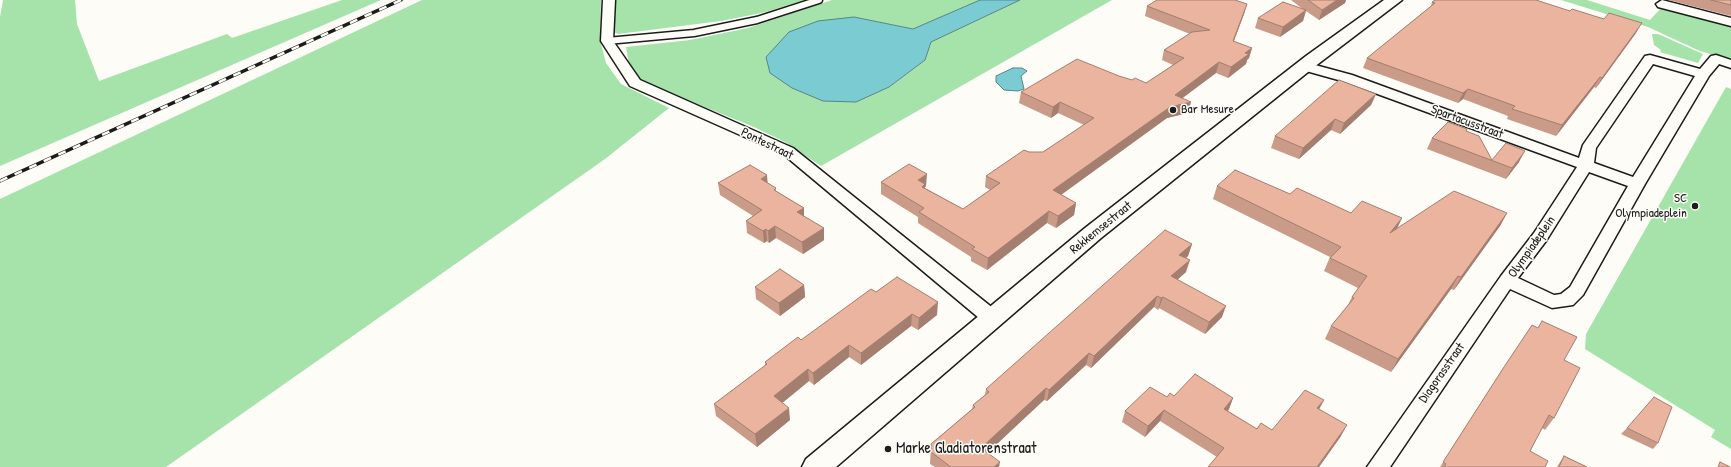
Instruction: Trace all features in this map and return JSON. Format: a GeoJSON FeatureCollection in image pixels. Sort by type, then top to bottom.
{"type":"FeatureCollection","features":[{"type":"Feature","properties":{"kind":"street"},"geometry":{"type":"LineString","coordinates":[[607,41],[609,0]]}},
{"type":"Feature","properties":{"kind":"street","name":"Rekkemsestraat"},"geometry":{"type":"LineString","coordinates":[[816,467],[1093,233],[1308,63],[1394,0]]}},
{"type":"Feature","properties":{"kind":"street"},"geometry":{"type":"LineString","coordinates":[[1662,4],[1731,22]]}},
{"type":"Feature","properties":{"kind":"street","name":"Pontestraat"},"geometry":{"type":"LineString","coordinates":[[607,41],[635,83],[788,151],[992,318]]}},
{"type":"Feature","properties":{"kind":"street","name":"Olympiadeplein"},"geometry":{"type":"LineString","coordinates":[[1703,74],[1650,59],[1588,148],[1586,165],[1540,237],[1507,280],[1552,302],[1566,300],[1576,291],[1637,184],[1703,74],[1716,59],[1731,64]]}},
{"type":"Feature","properties":{"kind":"street","name":"Spartacusstraat"},"geometry":{"type":"LineString","coordinates":[[1308,63],[1586,165]]}},
{"type":"Feature","properties":{"kind":"street"},"geometry":{"type":"LineString","coordinates":[[1586,165],[1637,184]]}},
{"type":"Feature","properties":{"kind":"street","name":"Diagorasstraat"},"geometry":{"type":"LineString","coordinates":[[1378,467],[1507,280]]}},
{"type":"Feature","properties":{"kind":"lane"},"geometry":{"type":"LineString","coordinates":[[607,41],[694,32],[750,22],[819,0]]}},
{"type":"Feature","properties":{"kind":"green space"},"geometry":{"type":"Polygon","coordinates":[[[3,0],[75,0],[77,24],[99,81],[227,34],[232,38],[342,0],[381,0],[0,166],[0,17],[3,0]]]}},
{"type":"Feature","properties":{"kind":"green space"},"geometry":{"type":"Polygon","coordinates":[[[422,0],[601,0],[600,40],[606,63],[621,84],[669,108],[605,159],[166,467],[0,467],[0,199],[422,0]]]}},
{"type":"Feature","properties":{"kind":"green space"},"geometry":{"type":"Polygon","coordinates":[[[615,0],[804,0],[766,12],[721,21],[618,34],[614,32],[615,0]]]}},
{"type":"Feature","properties":{"kind":"green space"},"geometry":{"type":"Polygon","coordinates":[[[832,0],[980,0],[913,29],[854,17],[889,87],[925,60],[931,42],[1020,0],[1112,0],[821,166],[785,142],[754,127],[655,87],[640,79],[629,64],[626,47],[690,40],[748,28],[832,0]]]}},
{"type":"Feature","properties":{"kind":"green space"},"geometry":{"type":"Polygon","coordinates":[[[1561,0],[1587,0],[1650,20],[1662,7],[1731,25],[1731,60],[1700,51],[1648,27],[1561,0]]]}},
{"type":"Feature","properties":{"kind":"green space"},"geometry":{"type":"Polygon","coordinates":[[[1652,34],[1658,34],[1703,54],[1698,63],[1660,52],[1661,50],[1654,45],[1652,34]]]}},
{"type":"Feature","properties":{"kind":"green space","name":"SC Olympiadeplein"},"geometry":{"type":"Polygon","coordinates":[[[1726,87],[1731,89],[1731,449],[1711,437],[1715,430],[1585,349],[1586,334],[1726,87]]]}},
{"type":"Feature","properties":{"kind":"water"},"geometry":{"type":"Polygon","coordinates":[[[980,0],[1020,0],[931,42],[925,60],[889,87],[856,102],[823,101],[792,88],[770,73],[766,57],[789,32],[818,21],[854,17],[913,29],[980,0]]]}},
{"type":"Feature","properties":{"kind":"water"},"geometry":{"type":"Polygon","coordinates":[[[1013,68],[1022,68],[1027,71],[1021,76],[1024,89],[1018,91],[1004,90],[996,82],[996,76],[1013,68]]]}},
{"type":"Feature","properties":{"kind":"building"},"geometry":{"type":"Polygon","coordinates":[[[1157,0],[1235,0],[1247,4],[1233,41],[1252,48],[1245,53],[1249,54],[1231,67],[1219,62],[1175,95],[1191,102],[1170,107],[1053,190],[1076,203],[1058,216],[1049,211],[988,258],[972,249],[975,247],[919,212],[924,208],[881,182],[909,164],[927,174],[918,180],[925,184],[922,187],[963,209],[1000,183],[986,176],[1024,150],[1029,152],[1043,152],[1094,118],[1060,102],[1053,107],[1021,92],[1077,59],[1119,76],[1132,80],[1135,78],[1146,83],[1184,58],[1164,50],[1192,32],[1210,30],[1147,6],[1157,0]]]}},
{"type":"Feature","properties":{"kind":"building"},"geometry":{"type":"Polygon","coordinates":[[[1308,0],[1337,0],[1322,10],[1308,0]]]}},
{"type":"Feature","properties":{"kind":"building"},"geometry":{"type":"Polygon","coordinates":[[[1435,0],[1536,0],[1570,11],[1572,9],[1604,19],[1609,13],[1642,23],[1602,78],[1600,77],[1562,125],[1512,109],[1515,106],[1468,89],[1463,93],[1367,58],[1435,3],[1432,2],[1435,0]]]}},
{"type":"Feature","properties":{"kind":"building"},"geometry":{"type":"Polygon","coordinates":[[[1711,0],[1731,0],[1731,5],[1711,0]]]}},
{"type":"Feature","properties":{"kind":"building"},"geometry":{"type":"Polygon","coordinates":[[[1283,2],[1306,10],[1283,27],[1258,18],[1283,2]]]}},
{"type":"Feature","properties":{"kind":"building"},"geometry":{"type":"Polygon","coordinates":[[[1339,80],[1376,94],[1344,123],[1335,119],[1303,148],[1275,136],[1339,80]]]}},
{"type":"Feature","properties":{"kind":"building"},"geometry":{"type":"Polygon","coordinates":[[[1448,122],[1467,129],[1466,131],[1479,136],[1492,160],[1506,143],[1525,151],[1512,168],[1432,138],[1448,122]]]}},
{"type":"Feature","properties":{"kind":"building"},"geometry":{"type":"Polygon","coordinates":[[[750,165],[767,175],[761,179],[776,188],[774,190],[804,208],[797,212],[824,228],[802,242],[775,226],[768,231],[766,229],[763,231],[746,221],[762,210],[718,183],[750,165]]]}},
{"type":"Feature","properties":{"kind":"building"},"geometry":{"type":"Polygon","coordinates":[[[1235,170],[1290,194],[1297,188],[1351,213],[1362,201],[1402,218],[1390,233],[1454,191],[1507,213],[1461,277],[1458,276],[1398,359],[1331,326],[1354,298],[1352,297],[1367,276],[1330,258],[1341,247],[1217,186],[1235,170]]]}},
{"type":"Feature","properties":{"kind":"building"},"geometry":{"type":"Polygon","coordinates":[[[1165,230],[1192,244],[1179,255],[1190,260],[1171,276],[1226,306],[1209,322],[1163,297],[1161,298],[1157,296],[1094,356],[1089,353],[1049,390],[1046,388],[981,448],[1000,462],[994,467],[951,467],[931,452],[931,444],[975,407],[973,405],[989,392],[986,389],[1165,230]]]}},
{"type":"Feature","properties":{"kind":"building"},"geometry":{"type":"Polygon","coordinates":[[[780,269],[804,285],[779,303],[755,287],[780,269]]]}},
{"type":"Feature","properties":{"kind":"building"},"geometry":{"type":"Polygon","coordinates":[[[897,277],[938,302],[919,318],[912,314],[861,353],[849,345],[813,373],[808,369],[774,396],[789,408],[755,434],[714,404],[767,364],[765,362],[798,337],[801,340],[871,289],[876,292],[897,277]]]}},
{"type":"Feature","properties":{"kind":"building"},"geometry":{"type":"Polygon","coordinates":[[[1542,321],[1577,337],[1564,360],[1580,368],[1554,418],[1549,415],[1530,451],[1548,461],[1545,467],[1444,467],[1446,464],[1443,462],[1532,325],[1538,328],[1542,321]]]}},
{"type":"Feature","properties":{"kind":"building"},"geometry":{"type":"Polygon","coordinates":[[[1195,374],[1233,398],[1224,409],[1257,429],[1261,423],[1272,430],[1305,390],[1324,400],[1317,408],[1347,425],[1317,467],[1208,467],[1224,448],[1164,410],[1148,426],[1125,411],[1150,387],[1167,397],[1170,393],[1174,396],[1195,374]]]}},
{"type":"Feature","properties":{"kind":"building"},"geometry":{"type":"Polygon","coordinates":[[[1654,397],[1672,407],[1658,443],[1627,428],[1654,397]]]}},
{"type":"Feature","properties":{"kind":"building"},"geometry":{"type":"Polygon","coordinates":[[[1564,456],[1587,467],[1559,467],[1564,456]]]}},
{"type":"Feature","properties":{"kind":"building"},"geometry":{"type":"Polygon","coordinates":[[[1720,462],[1730,467],[1718,467],[1720,462]]]}},
{"type":"Feature","properties":{"kind":"railway"},"geometry":{"type":"LineString","coordinates":[[0,181],[401,0]]}},
{"type":"Feature","properties":{"kind":"place","name":"Bar Mesure"},"geometry":{"type":"Point","coordinates":[1173,110]}},
{"type":"Feature","properties":{"kind":"place","name":"SC Olympiadeplein"},"geometry":{"type":"Point","coordinates":[1695,206]}},
{"type":"Feature","properties":{"kind":"place","name":"Marke Gladiatorenstraat"},"geometry":{"type":"Point","coordinates":[888,449]}}]}
